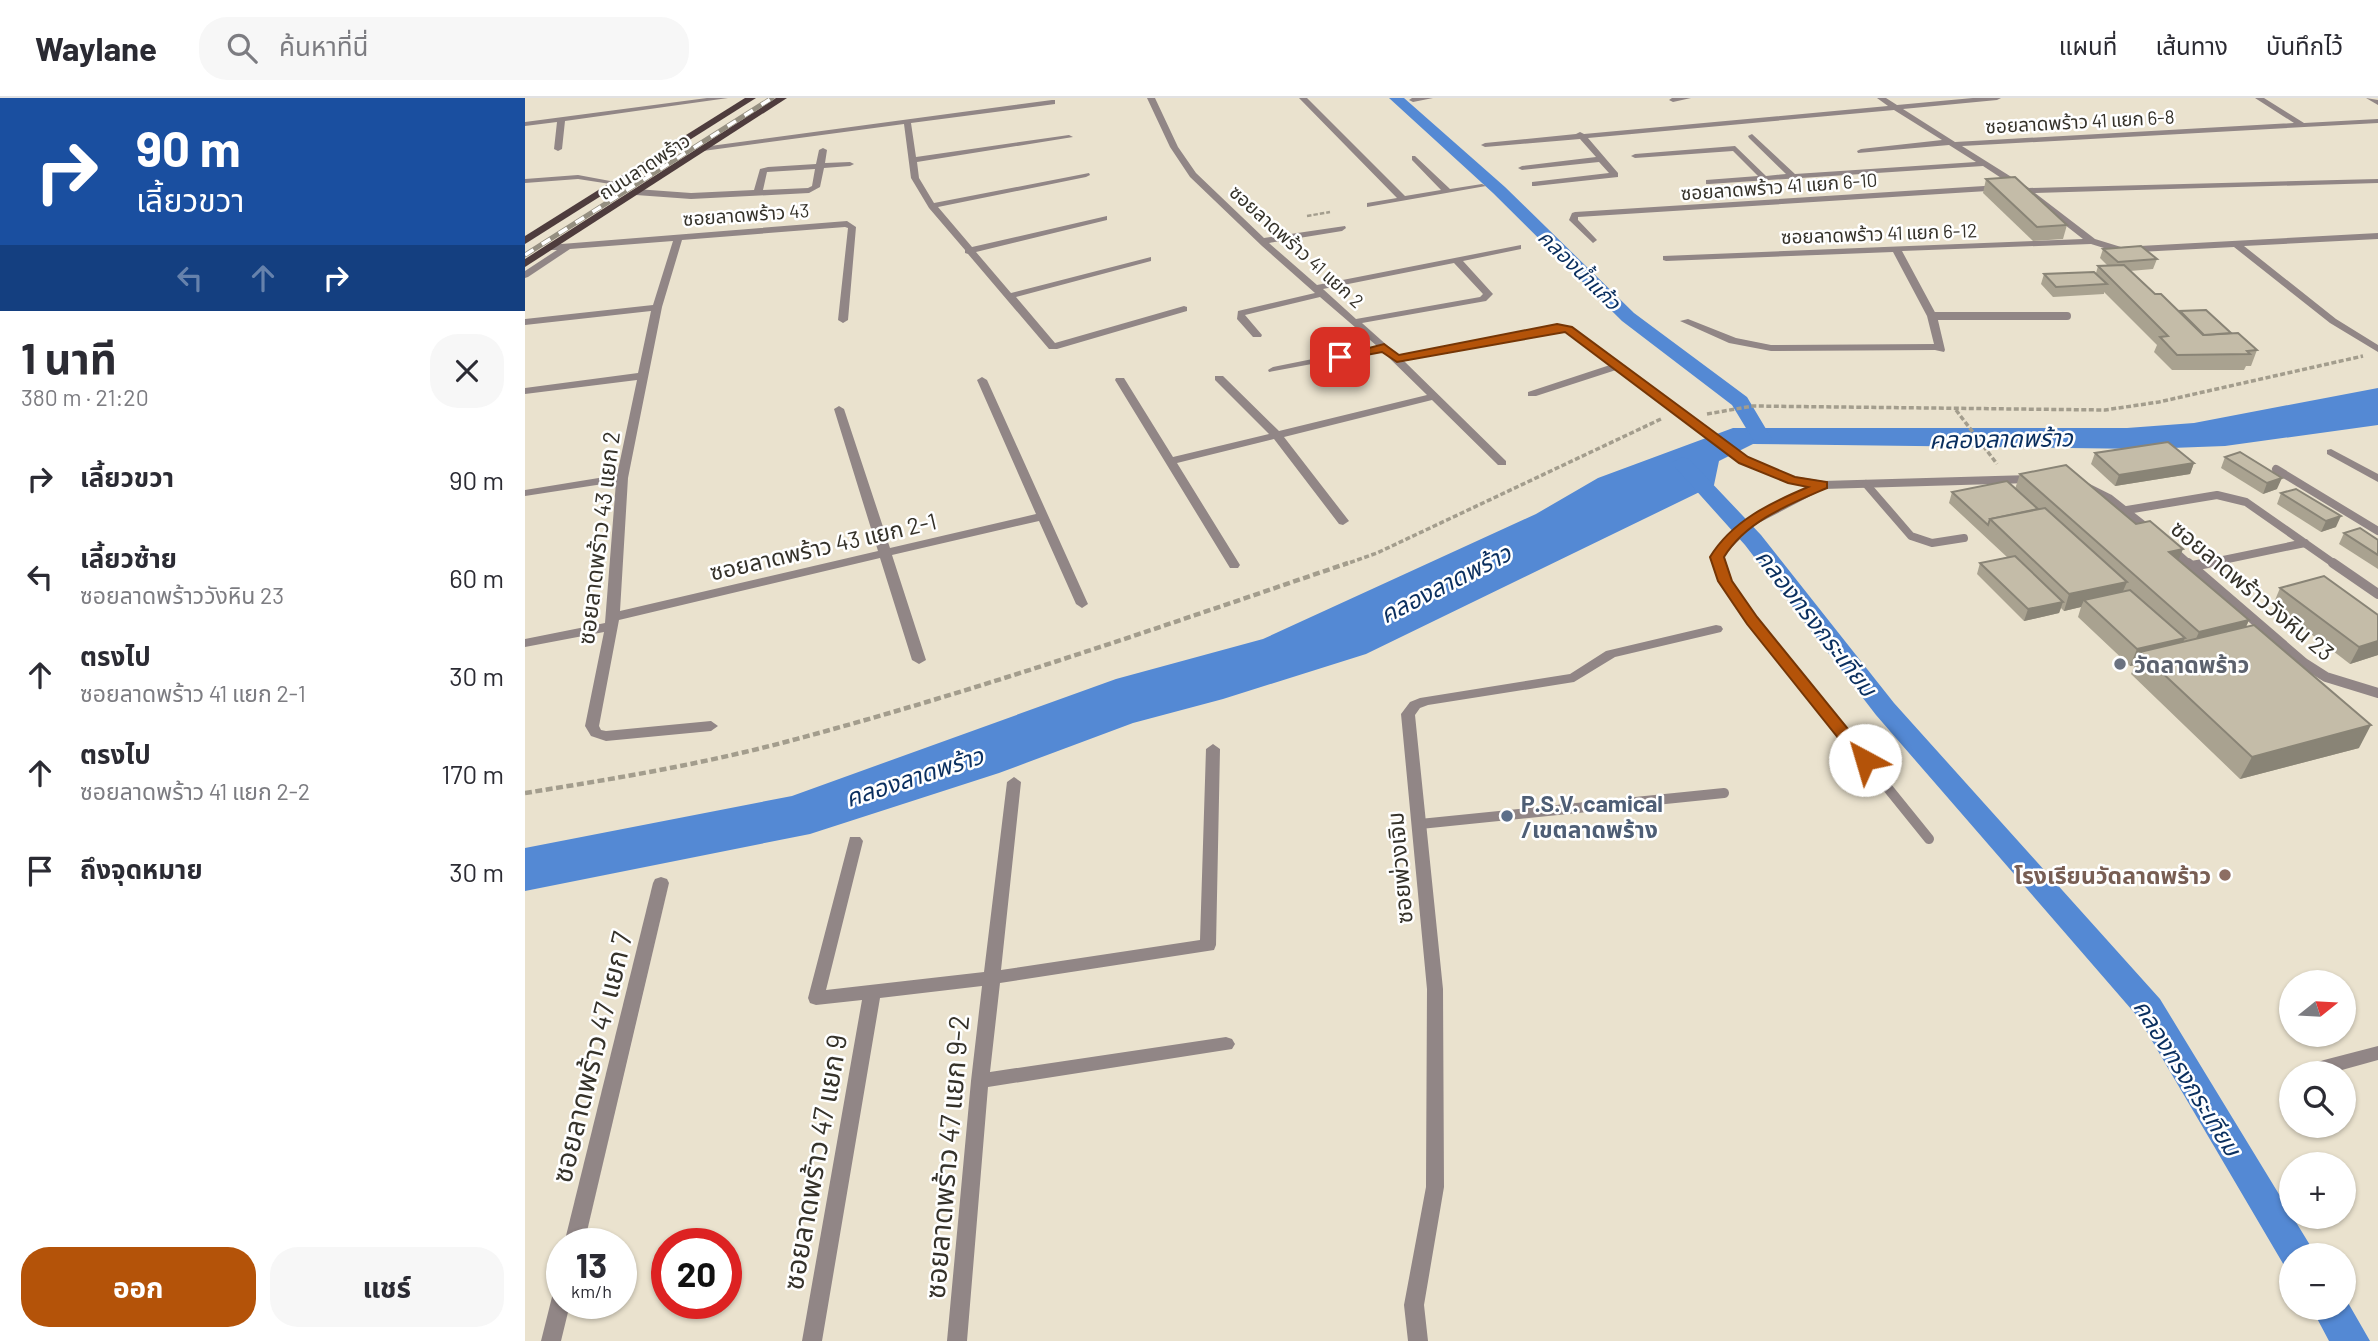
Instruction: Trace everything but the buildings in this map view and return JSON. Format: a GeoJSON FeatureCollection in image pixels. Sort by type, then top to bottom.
{"type":"FeatureCollection","features":[{"type":"Feature","properties":{"kind":"main road","name":"ถนนลาดพร้าว"},"geometry":{"type":"LineString","coordinates":[[525,241],[751,98]]}},
{"type":"Feature","properties":{"kind":"main road","name":"ถนนลาดพร้าว"},"geometry":{"type":"LineString","coordinates":[[525,264],[782,98]]}},
{"type":"Feature","properties":{"kind":"street"},"geometry":{"type":"LineString","coordinates":[[525,124],[725,98]]}},
{"type":"Feature","properties":{"kind":"street","name":"ซอยลาดพร้าว 41 แยก 2"},"geometry":{"type":"LineString","coordinates":[[1151,98],[1174,147],[1193,175],[1262,241],[1397,359],[1502,463]]}},
{"type":"Feature","properties":{"kind":"street"},"geometry":{"type":"LineString","coordinates":[[1303,98],[1403,199]]}},
{"type":"Feature","properties":{"kind":"street"},"geometry":{"type":"LineString","coordinates":[[1413,100],[1429,98]]}},
{"type":"Feature","properties":{"kind":"street"},"geometry":{"type":"LineString","coordinates":[[1673,100],[1688,98]]}},
{"type":"Feature","properties":{"kind":"street"},"geometry":{"type":"LineString","coordinates":[[1881,98],[2023,189],[2092,241],[2120,250],[2376,238]]}},
{"type":"Feature","properties":{"kind":"street"},"geometry":{"type":"LineString","coordinates":[[1485,145],[1580,134],[1997,98]]}},
{"type":"Feature","properties":{"kind":"street"},"geometry":{"type":"LineString","coordinates":[[2259,98],[2302,125]]}},
{"type":"Feature","properties":{"kind":"street"},"geometry":{"type":"LineString","coordinates":[[2369,98],[2378,103]]}},
{"type":"Feature","properties":{"kind":"street"},"geometry":{"type":"LineString","coordinates":[[703,149],[908,124],[1052,102]]}},
{"type":"Feature","properties":{"kind":"street"},"geometry":{"type":"LineString","coordinates":[[558,149],[561,119]]}},
{"type":"Feature","properties":{"kind":"street","name":"ซอยลาดพร้าว 41 แยก 6-8"},"geometry":{"type":"LineString","coordinates":[[1861,151],[1951,143],[2378,121]]}},
{"type":"Feature","properties":{"kind":"street"},"geometry":{"type":"LineString","coordinates":[[908,124],[915,178],[932,206],[1053,347],[1184,309]]}},
{"type":"Feature","properties":{"kind":"street"},"geometry":{"type":"LineString","coordinates":[[1535,184],[1615,175],[1580,134]]}},
{"type":"Feature","properties":{"kind":"street"},"geometry":{"type":"LineString","coordinates":[[1752,136],[1792,176]]}},
{"type":"Feature","properties":{"kind":"street"},"geometry":{"type":"LineString","coordinates":[[912,160],[1069,137]]}},
{"type":"Feature","properties":{"kind":"street"},"geometry":{"type":"LineString","coordinates":[[1635,156],[1735,148],[1764,178]]}},
{"type":"Feature","properties":{"kind":"street"},"geometry":{"type":"LineString","coordinates":[[636,192],[691,197],[814,189],[823,150]]}},
{"type":"Feature","properties":{"kind":"street"},"geometry":{"type":"LineString","coordinates":[[1415,158],[1447,191]]}},
{"type":"Feature","properties":{"kind":"street"},"geometry":{"type":"LineString","coordinates":[[1522,167],[1601,159]]}},
{"type":"Feature","properties":{"kind":"street"},"geometry":{"type":"LineString","coordinates":[[758,193],[763,171],[850,163]]}},
{"type":"Feature","properties":{"kind":"street","name":"ซอยลาดพร้าว 41 แยก 6-8"},"geometry":{"type":"LineString","coordinates":[[1709,182],[1983,164]]}},
{"type":"Feature","properties":{"kind":"street"},"geometry":{"type":"LineString","coordinates":[[932,206],[1086,175]]}},
{"type":"Feature","properties":{"kind":"street"},"geometry":{"type":"LineString","coordinates":[[525,181],[577,177],[617,183]]}},
{"type":"Feature","properties":{"kind":"street"},"geometry":{"type":"LineString","coordinates":[[2023,189],[2378,181]]}},
{"type":"Feature","properties":{"kind":"street"},"geometry":{"type":"LineString","coordinates":[[1370,205],[1482,186]]}},
{"type":"Feature","properties":{"kind":"street","name":"ซอยลาดพร้าว 41 แยก 6-10"},"geometry":{"type":"LineString","coordinates":[[1593,240],[1573,220],[1575,215],[2023,189]]}},
{"type":"Feature","properties":{"kind":"street"},"geometry":{"type":"LineString","coordinates":[[968,251],[1104,218]]}},
{"type":"Feature","properties":{"kind":"street","name":"ซอยลาดพร้าว 43"},"geometry":{"type":"LineString","coordinates":[[549,248],[851,225],[843,320]]}},
{"type":"Feature","properties":{"kind":"street"},"geometry":{"type":"LineString","coordinates":[[1262,241],[1342,228]]}},
{"type":"Feature","properties":{"kind":"street","name":"ซอยลาดพร้าว 43 แยก 2"},"geometry":{"type":"LineString","coordinates":[[679,236],[657,307],[622,478],[612,621],[592,726],[596,733],[606,736],[711,726]]}},
{"type":"Feature","properties":{"kind":"street","name":"ซอยลาดพร้าว 41 แยก 6-12"},"geometry":{"type":"LineString","coordinates":[[1667,258],[2092,241]]}},
{"type":"Feature","properties":{"kind":"street"},"geometry":{"type":"LineString","coordinates":[[525,275],[570,246]]}},
{"type":"Feature","properties":{"kind":"street"},"geometry":{"type":"LineString","coordinates":[[2238,246],[2333,321],[2378,349]]}},
{"type":"Feature","properties":{"kind":"street"},"geometry":{"type":"LineString","coordinates":[[1257,335],[1240,317],[1241,313],[1318,291],[1518,247]]}},
{"type":"Feature","properties":{"kind":"street"},"geometry":{"type":"LineString","coordinates":[[1685,321],[1733,341],[1771,348],[1940,348],[1932,316],[1897,250]]}},
{"type":"Feature","properties":{"kind":"street"},"geometry":{"type":"LineString","coordinates":[[1010,296],[1148,259]]}},
{"type":"Feature","properties":{"kind":"street"},"geometry":{"type":"LineString","coordinates":[[1354,321],[1483,299],[1488,294],[1485,288],[1456,259]]}},
{"type":"Feature","properties":{"kind":"street"},"geometry":{"type":"LineString","coordinates":[[525,322],[657,307]]}},
{"type":"Feature","properties":{"kind":"street"},"geometry":{"type":"LineString","coordinates":[[1397,359],[1557,328],[1575,334],[1743,460]]}},
{"type":"Feature","properties":{"kind":"street"},"geometry":{"type":"LineString","coordinates":[[1273,370],[1384,348]]}},
{"type":"Feature","properties":{"kind":"street"},"geometry":{"type":"LineString","coordinates":[[1532,394],[1617,366]]}},
{"type":"Feature","properties":{"kind":"street"},"geometry":{"type":"LineString","coordinates":[[525,391],[642,376]]}},
{"type":"Feature","properties":{"kind":"street"},"geometry":{"type":"LineString","coordinates":[[1219,379],[1276,434],[1343,521]]}},
{"type":"Feature","properties":{"kind":"street"},"geometry":{"type":"LineString","coordinates":[[982,380],[1082,604]]}},
{"type":"Feature","properties":{"kind":"street"},"geometry":{"type":"LineString","coordinates":[[1120,380],[1234,565]]}},
{"type":"Feature","properties":{"kind":"street"},"geometry":{"type":"LineString","coordinates":[[1171,461],[1435,396]]}},
{"type":"Feature","properties":{"kind":"street"},"geometry":{"type":"LineString","coordinates":[[839,409],[919,660]]}},
{"type":"Feature","properties":{"kind":"street"},"geometry":{"type":"LineString","coordinates":[[2331,452],[2378,479]]}},
{"type":"Feature","properties":{"kind":"street"},"geometry":{"type":"LineString","coordinates":[[525,493],[622,478]]}},
{"type":"Feature","properties":{"kind":"street","name":"ซอยลาดพร้าว 43 แยก 2-1"},"geometry":{"type":"LineString","coordinates":[[525,643],[883,553],[1044,516]]}},
{"type":"Feature","properties":{"kind":"street","name":"ซอยพ่วงเจิม"},"geometry":{"type":"LineString","coordinates":[[1418,1341],[1414,1305],[1435,1187],[1435,989],[1408,714],[1415,705],[1574,678],[1611,654],[1716,629]]}},
{"type":"Feature","properties":{"kind":"street"},"geometry":{"type":"LineString","coordinates":[[855,841],[816,998],[991,978],[1208,945],[1213,750]]}},
{"type":"Feature","properties":{"kind":"street","name":"ซอยลาดพร้าว 47 แยก 9-2"},"geometry":{"type":"LineString","coordinates":[[957,1341],[980,1081],[1014,782]]}},
{"type":"Feature","properties":{"kind":"street","name":"ซอยลาดพร้าว 47 แยก 7"},"geometry":{"type":"LineString","coordinates":[[578,1228],[661,883]]}},
{"type":"Feature","properties":{"kind":"street","name":"ซอยลาดพร้าว 47 แยก 9"},"geometry":{"type":"LineString","coordinates":[[811,1341],[872,992]]}},
{"type":"Feature","properties":{"kind":"street"},"geometry":{"type":"LineString","coordinates":[[980,1081],[1226,1044]]}},
{"type":"Feature","properties":{"kind":"street"},"geometry":{"type":"LineString","coordinates":[[2347,1061],[2378,1053]]}},
{"type":"Feature","properties":{"kind":"street"},"geometry":{"type":"LineString","coordinates":[[551,1341],[556,1319]]}},
{"type":"Feature","properties":{"kind":"lane"},"geometry":{"type":"LineString","coordinates":[[1932,316],[2067,316]]}},
{"type":"Feature","properties":{"kind":"lane"},"geometry":{"type":"LineString","coordinates":[[1743,460],[1792,480],[1823,485],[2046,479]]}},
{"type":"Feature","properties":{"kind":"lane"},"geometry":{"type":"LineString","coordinates":[[2276,469],[2378,531]]}},
{"type":"Feature","properties":{"kind":"lane","name":"ซอยลาดพร้าววังหิน 23"},"geometry":{"type":"LineString","coordinates":[[2067,480],[2094,488],[2127,510],[2304,663],[2326,677],[2378,694]]}},
{"type":"Feature","properties":{"kind":"lane"},"geometry":{"type":"LineString","coordinates":[[1866,484],[1911,536],[1932,543],[1964,538]]}},
{"type":"Feature","properties":{"kind":"lane"},"geometry":{"type":"LineString","coordinates":[[1823,485],[1776,505],[1729,538],[1717,557],[1725,581],[1752,620],[1929,839]]}},
{"type":"Feature","properties":{"kind":"lane"},"geometry":{"type":"LineString","coordinates":[[2127,510],[2217,495],[2232,497],[2246,502],[2378,594]]}},
{"type":"Feature","properties":{"kind":"lane"},"geometry":{"type":"LineString","coordinates":[[2192,566],[2305,543]]}},
{"type":"Feature","properties":{"kind":"lane"},"geometry":{"type":"LineString","coordinates":[[1420,824],[1724,793]]}},
{"type":"Feature","properties":{"kind":"path"},"geometry":{"type":"LineString","coordinates":[[525,793],[596,782],[787,742],[1012,677],[1377,552],[1676,412],[1706,414],[1753,406],[2105,410],[2159,401],[2365,356]]}},
{"type":"Feature","properties":{"kind":"path"},"geometry":{"type":"LineString","coordinates":[[1955,410],[1993,458]]}},
{"type":"Feature","properties":{"kind":"water","name":"คลองลาดพร้าว"},"geometry":{"type":"Polygon","coordinates":[[[2378,388],[2378,425],[2225,446],[2144,449],[1753,444],[1719,461],[1714,485],[1366,654],[1223,699],[1133,723],[999,773],[810,834],[525,891],[525,848],[792,796],[1116,679],[1263,639],[1536,514],[1598,478],[1733,428],[2127,428],[2194,423],[2378,388]]]}},
{"type":"Feature","properties":{"kind":"waterway","name":"คลองน้ำแก้ว"},"geometry":{"type":"LineString","coordinates":[[1396,98],[1499,190],[1628,317],[1740,401],[1762,439]]}},
{"type":"Feature","properties":{"kind":"waterway","name":"คลองทรงกระเทียม"},"geometry":{"type":"LineString","coordinates":[[1682,463],[1753,540],[1885,709],[2149,1008],[2291,1243]]}},
{"type":"Feature","properties":{"kind":"waterway","name":"คลองทรงกระเทียม"},"geometry":{"type":"LineString","coordinates":[[2338,1320],[2351,1341]]}},
{"type":"Feature","properties":{"kind":"railway"},"geometry":{"type":"LineString","coordinates":[[525,255],[772,98]]}},
{"type":"Feature","properties":{"kind":"place","name":"วัดลาดพร้าว"},"geometry":{"type":"Point","coordinates":[2120,664]}},
{"type":"Feature","properties":{"kind":"place","name":"P.S.V. camical /เขตลาดพร้าง"},"geometry":{"type":"Point","coordinates":[1507,816]}},
{"type":"Feature","properties":{"kind":"place","name":"โรงเรียนวัดลาดพร้าว"},"geometry":{"type":"Point","coordinates":[2225,875]}},
{"type":"Feature","properties":{"kind":"route"},"geometry":{"type":"LineString","coordinates":[[1340,357],[1384,348],[1397,359],[1557,328],[1568,329],[1743,460],[1792,480],[1823,485],[1776,505],[1729,538],[1717,557],[1725,581],[1752,620],[1865,760]]}}]}
